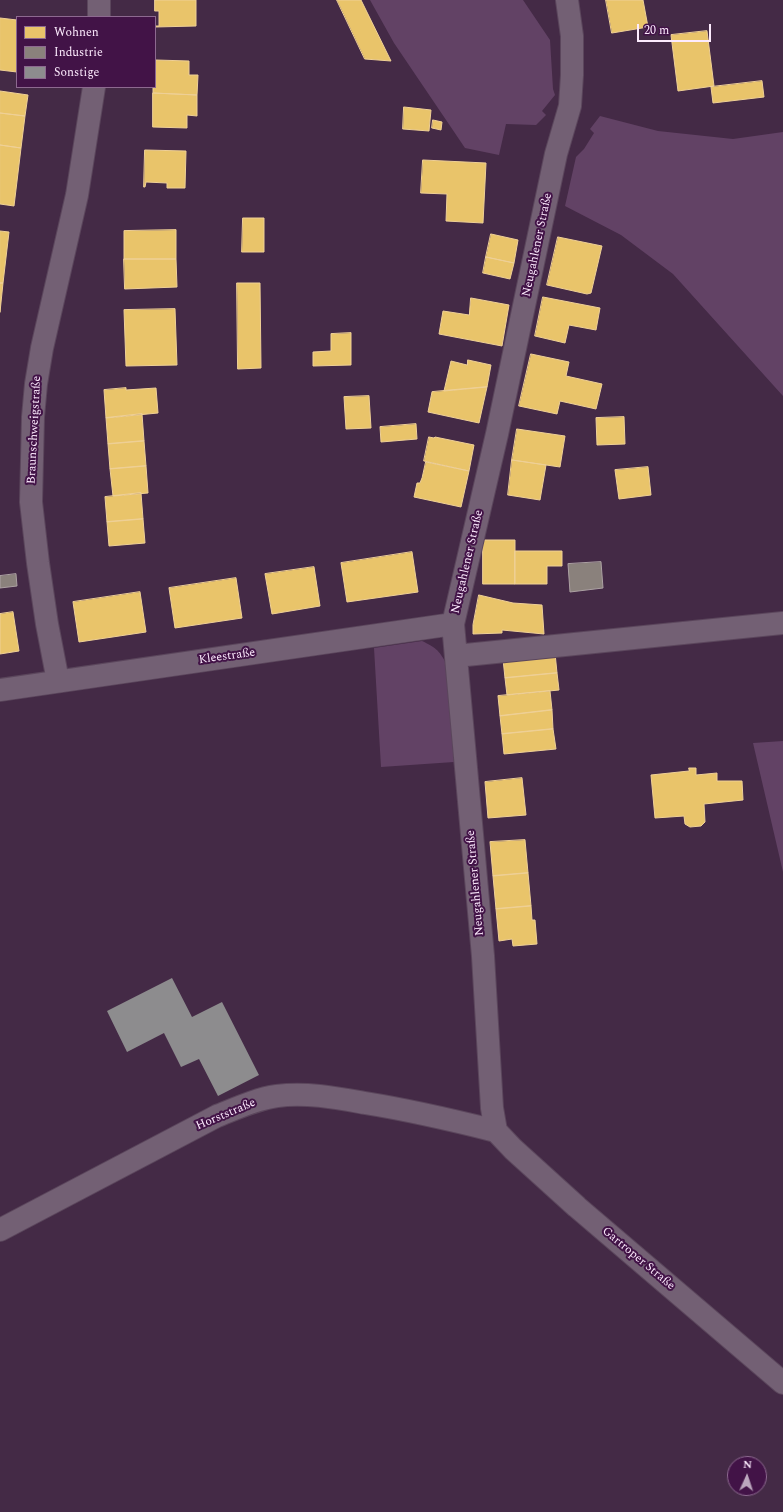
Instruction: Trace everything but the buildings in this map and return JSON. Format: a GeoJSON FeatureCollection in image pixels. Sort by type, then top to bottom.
{"type":"FeatureCollection","features":[{"type":"Feature","properties":{"kind":"street"},"geometry":{"type":"LineString","coordinates":[[99,0],[100,16]]}},
{"type":"Feature","properties":{"kind":"street","name":"Neugahlener Straße"},"geometry":{"type":"LineString","coordinates":[[496,1131],[492,1108],[483,956],[453,624],[497,434],[556,154],[570,106],[572,36],[567,0]]}},
{"type":"Feature","properties":{"kind":"street","name":"Braunschweigstraße"},"geometry":{"type":"LineString","coordinates":[[58,681],[47,624],[31,502],[33,417],[36,384],[42,348],[78,195],[94,88]]}},
{"type":"Feature","properties":{"kind":"street"},"geometry":{"type":"LineString","coordinates":[[456,656],[783,623]]}},
{"type":"Feature","properties":{"kind":"street","name":"Kleestraße"},"geometry":{"type":"LineString","coordinates":[[0,690],[453,624]]}},
{"type":"Feature","properties":{"kind":"street","name":"Horststraße"},"geometry":{"type":"LineString","coordinates":[[0,1230],[217,1116],[264,1098],[279,1096],[306,1096],[342,1099],[397,1108],[496,1131]]}},
{"type":"Feature","properties":{"kind":"street","name":"Gartroper Straße"},"geometry":{"type":"LineString","coordinates":[[496,1131],[513,1149],[577,1207],[783,1383]]}},
{"type":"Feature","properties":{"kind":"shaded area"},"geometry":{"type":"Polygon","coordinates":[[[370,0],[523,0],[550,40],[553,89],[555,95],[542,111],[546,115],[536,125],[506,124],[499,155],[465,148],[394,43],[370,0]]]}},
{"type":"Feature","properties":{"kind":"shaded area"},"geometry":{"type":"Polygon","coordinates":[[[600,116],[658,131],[733,139],[783,132],[783,396],[673,274],[621,235],[565,206],[576,157],[584,149],[594,133],[590,129],[600,116]]]}},
{"type":"Feature","properties":{"kind":"shaded area"},"geometry":{"type":"Polygon","coordinates":[[[422,641],[436,649],[446,663],[454,762],[381,767],[374,648],[422,641]]]}},
{"type":"Feature","properties":{"kind":"shaded area"},"geometry":{"type":"Polygon","coordinates":[[[783,741],[783,872],[753,743],[783,741]]]}}]}
